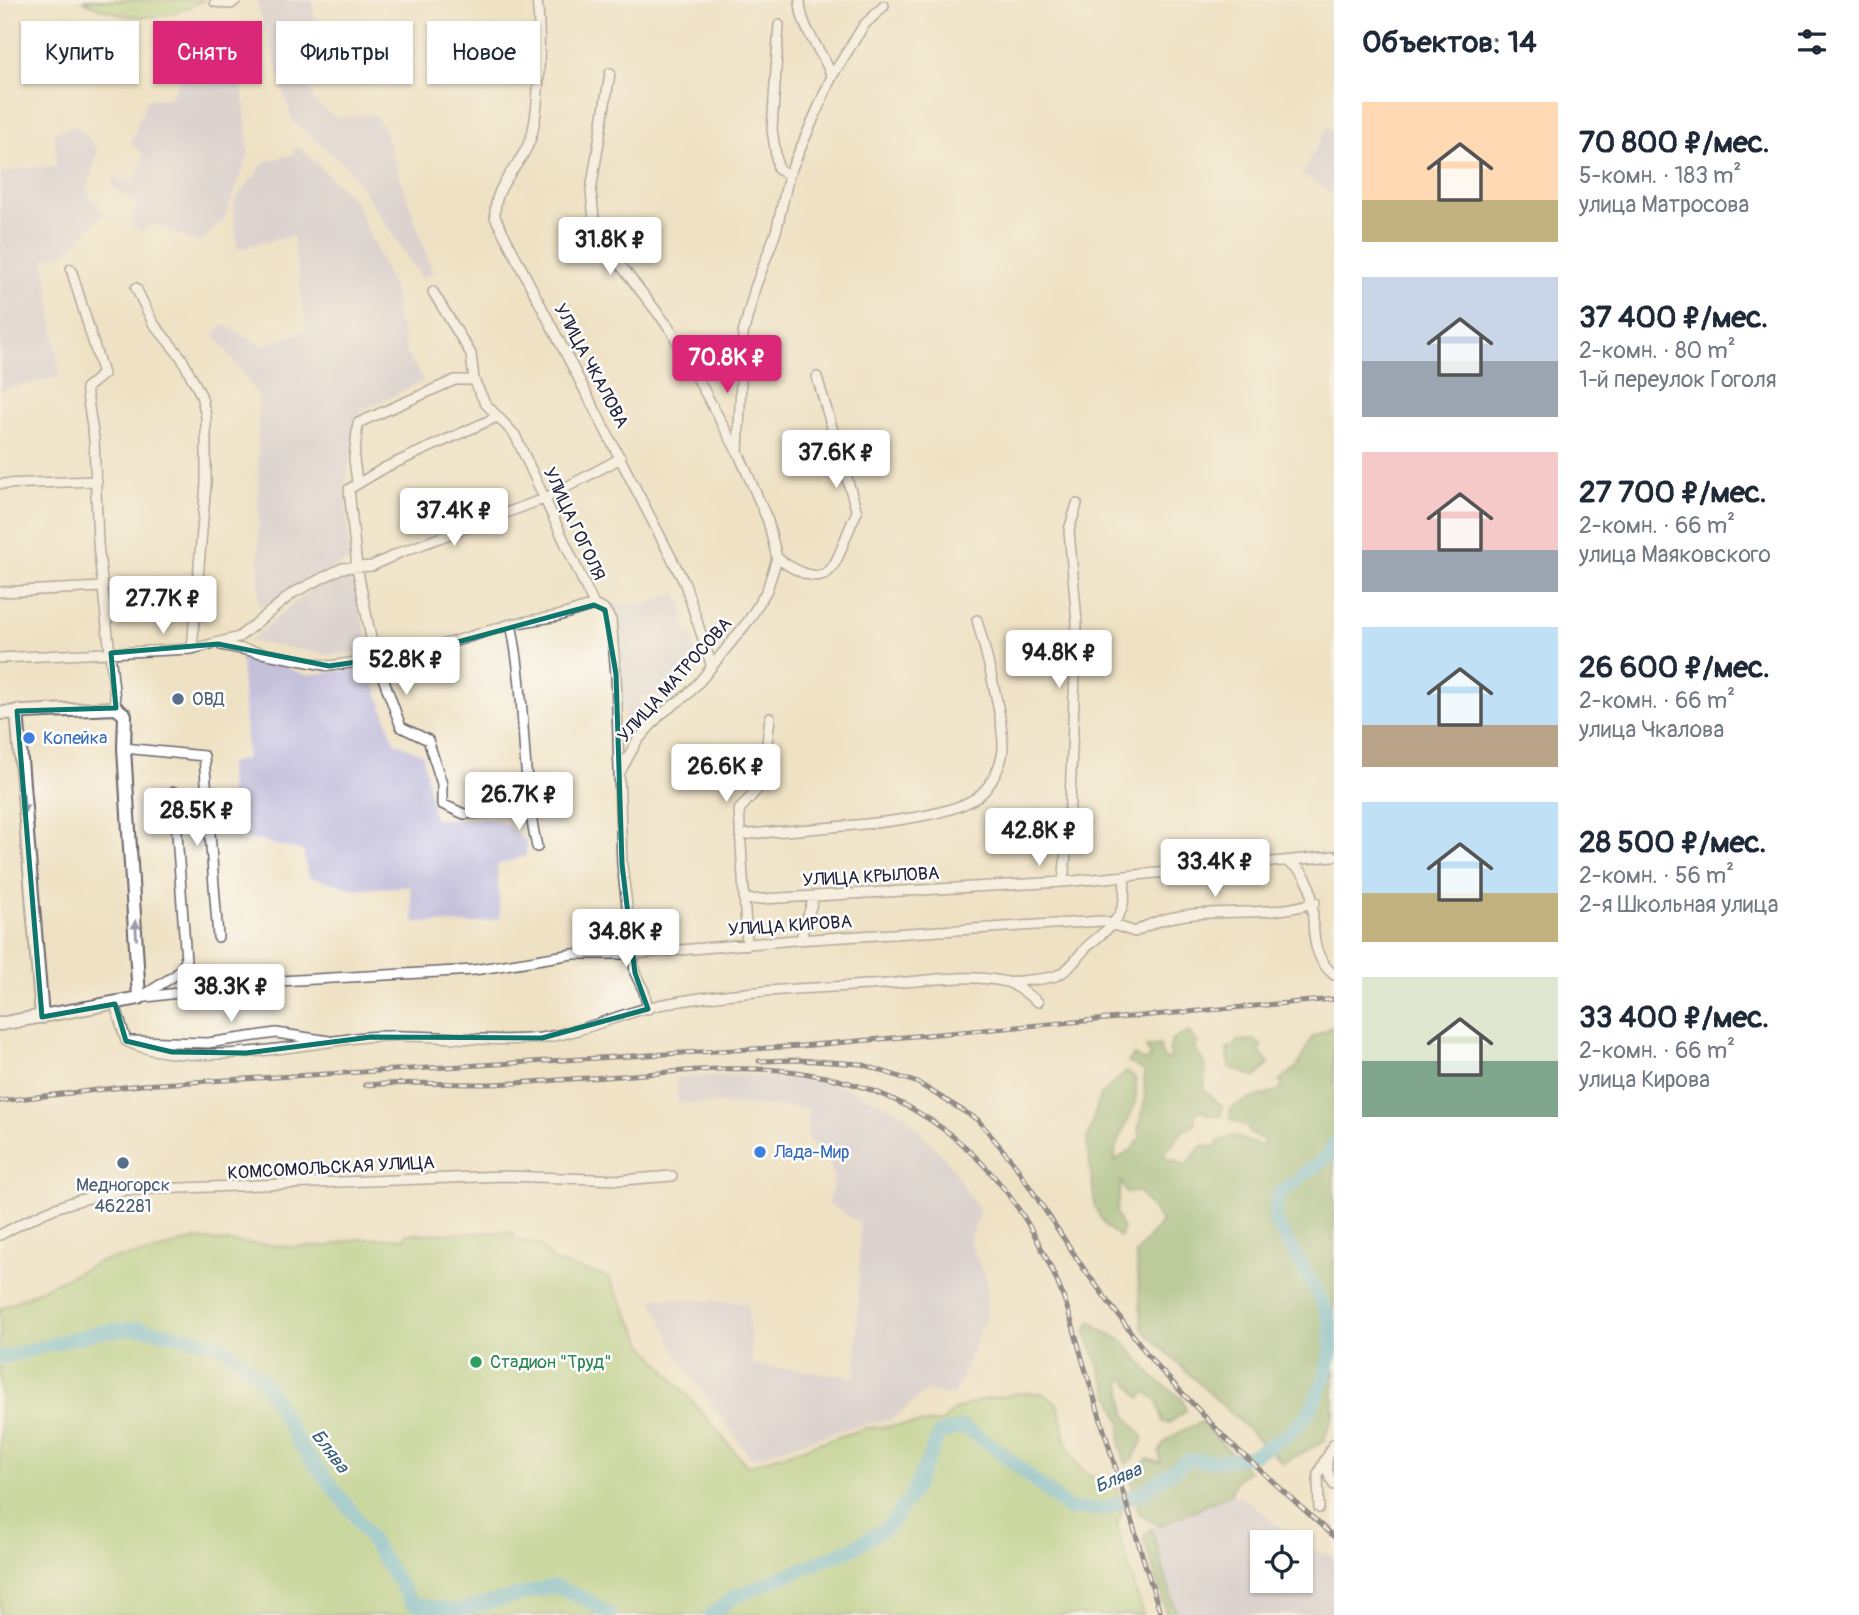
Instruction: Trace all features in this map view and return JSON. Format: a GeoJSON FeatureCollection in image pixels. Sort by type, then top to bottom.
{"type":"FeatureCollection","features":[{"type":"Feature","properties":{"kind":"street","name":"УЛИЦА ЧКАЛОВА"},"geometry":{"type":"LineString","coordinates":[[537,0],[538,65],[533,130],[524,156],[505,179],[495,200],[495,217],[685,584],[710,664]]}},
{"type":"Feature","properties":{"kind":"street"},"geometry":{"type":"LineString","coordinates":[[800,0],[803,25],[821,52],[832,76]]}},
{"type":"Feature","properties":{"kind":"street"},"geometry":{"type":"LineString","coordinates":[[215,2],[233,4]]}},
{"type":"Feature","properties":{"kind":"street"},"geometry":{"type":"LineString","coordinates":[[738,452],[743,334],[776,232],[789,175],[832,76],[864,24],[884,6]]}},
{"type":"Feature","properties":{"kind":"street"},"geometry":{"type":"LineString","coordinates":[[779,25],[772,129],[778,169],[789,175]]}},
{"type":"Feature","properties":{"kind":"street"},"geometry":{"type":"LineString","coordinates":[[610,73],[591,191],[594,219],[604,244],[671,330],[738,452],[768,521],[777,558],[802,575],[817,577],[827,572],[839,558],[845,535],[857,512],[817,377]]}},
{"type":"Feature","properties":{"kind":"street"},"geometry":{"type":"LineString","coordinates":[[71,269],[103,374],[86,388],[97,481],[98,544],[116,708]]}},
{"type":"Feature","properties":{"kind":"street"},"geometry":{"type":"LineString","coordinates":[[136,288],[153,323],[181,357],[201,395],[206,416],[206,483],[192,649]]}},
{"type":"Feature","properties":{"kind":"street","name":"УЛИЦА ГОГОЛЯ"},"geometry":{"type":"LineString","coordinates":[[433,292],[471,354],[474,380],[497,417],[515,435],[594,605],[605,610],[611,620],[617,674],[622,864],[635,973],[648,1009]]}},
{"type":"Feature","properties":{"kind":"street"},"geometry":{"type":"LineString","coordinates":[[357,482],[354,459],[358,423],[455,380],[474,380]]}},
{"type":"Feature","properties":{"kind":"street"},"geometry":{"type":"LineString","coordinates":[[497,417],[357,482],[349,489],[357,567],[374,660],[401,727],[428,740],[442,784],[442,804],[464,814],[528,810]]}},
{"type":"Feature","properties":{"kind":"street"},"geometry":{"type":"LineString","coordinates":[[0,658],[192,649],[218,644],[239,637],[293,593],[342,568],[372,566],[399,553],[546,499],[621,458]]}},
{"type":"Feature","properties":{"kind":"street"},"geometry":{"type":"LineString","coordinates":[[0,485],[97,481]]}},
{"type":"Feature","properties":{"kind":"street"},"geometry":{"type":"LineString","coordinates":[[1063,882],[1069,824],[1077,622],[1069,530],[1077,504]]}},
{"type":"Feature","properties":{"kind":"street","name":"УЛИЦА МАТРОСОВА"},"geometry":{"type":"LineString","coordinates":[[619,774],[629,753],[648,728],[687,695],[749,620],[766,590],[777,558]]}},
{"type":"Feature","properties":{"kind":"street"},"geometry":{"type":"LineString","coordinates":[[0,592],[103,587]]}},
{"type":"Feature","properties":{"kind":"street"},"geometry":{"type":"LineString","coordinates":[[218,644],[329,666],[413,653],[511,624],[558,616],[594,605]]}},
{"type":"Feature","properties":{"kind":"street"},"geometry":{"type":"LineString","coordinates":[[740,835],[926,816],[977,797],[990,782],[1003,755],[991,675],[977,620]]}},
{"type":"Feature","properties":{"kind":"street"},"geometry":{"type":"LineString","coordinates":[[511,624],[520,680],[528,810],[537,847]]}},
{"type":"Feature","properties":{"kind":"street"},"geometry":{"type":"LineString","coordinates":[[0,713],[116,708],[125,715],[124,748],[139,998]]}},
{"type":"Feature","properties":{"kind":"street"},"geometry":{"type":"LineString","coordinates":[[17,711],[42,1017]]}},
{"type":"Feature","properties":{"kind":"street"},"geometry":{"type":"LineString","coordinates":[[747,945],[739,810],[762,784],[770,718]]}},
{"type":"Feature","properties":{"kind":"street"},"geometry":{"type":"LineString","coordinates":[[124,748],[204,755],[218,937]]}},
{"type":"Feature","properties":{"kind":"street"},"geometry":{"type":"LineString","coordinates":[[0,1024],[139,998],[177,974],[186,961],[174,792]]}},
{"type":"Feature","properties":{"kind":"street","name":"УЛИЦА КРЫЛОВА"},"geometry":{"type":"LineString","coordinates":[[744,900],[1063,882],[1334,856]]}},
{"type":"Feature","properties":{"kind":"street"},"geometry":{"type":"LineString","coordinates":[[1281,860],[1303,867],[1314,881],[1320,959],[1334,975]]}},
{"type":"Feature","properties":{"kind":"street"},"geometry":{"type":"LineString","coordinates":[[126,1041],[208,1043],[276,1033],[331,1041],[442,1035],[542,1038],[648,1009],[736,994],[962,978],[1009,983],[1057,975],[1071,966],[1089,945],[1115,924],[1126,899],[1124,876]]}},
{"type":"Feature","properties":{"kind":"street"},"geometry":{"type":"LineString","coordinates":[[803,934],[814,897]]}},
{"type":"Feature","properties":{"kind":"street","name":"УЛИЦА КИРОВА"},"geometry":{"type":"LineString","coordinates":[[139,998],[262,982],[474,970],[573,954],[634,954],[1088,922],[1115,924],[1135,932],[1167,916],[1286,911],[1315,901]]}},
{"type":"Feature","properties":{"kind":"street"},"geometry":{"type":"LineString","coordinates":[[1009,983],[1038,1002]]}},
{"type":"Feature","properties":{"kind":"street"},"geometry":{"type":"LineString","coordinates":[[115,1004],[126,1041],[140,1048],[172,1052],[246,1053],[311,1047],[331,1041]]}},
{"type":"Feature","properties":{"kind":"street","name":"КОМСОМОЛЬСКАЯ УЛИЦА"},"geometry":{"type":"LineString","coordinates":[[0,1235],[48,1209],[77,1199],[126,1190],[504,1176],[622,1180],[671,1176]]}},
{"type":"Feature","properties":{"kind":"street"},"geometry":{"type":"LineString","coordinates":[[1319,1508],[1318,1474],[1334,1444]]}},
{"type":"Feature","properties":{"kind":"street"},"geometry":{"type":"LineString","coordinates":[[1326,1458],[1327,1473],[1334,1485]]}},
{"type":"Feature","properties":{"kind":"highlighted area"},"geometry":{"type":"Polygon","coordinates":[[[594,605],[605,610],[616,674],[622,864],[635,973],[648,1009],[542,1038],[371,1037],[246,1053],[172,1052],[126,1041],[115,1004],[42,1017],[17,711],[116,708],[111,653],[218,644],[329,666],[413,654],[594,605]]]}},
{"type":"Feature","properties":{"kind":"shaded area"},"geometry":{"type":"Polygon","coordinates":[[[256,0],[312,0],[315,21],[276,21],[276,66],[256,0]]]}},
{"type":"Feature","properties":{"kind":"shaded area"},"geometry":{"type":"Polygon","coordinates":[[[177,84],[243,84],[249,154],[224,220],[198,243],[151,223],[143,233],[130,225],[138,203],[111,187],[115,177],[132,182],[144,155],[131,143],[147,99],[170,98],[177,84]]]}},
{"type":"Feature","properties":{"kind":"shaded area"},"geometry":{"type":"Polygon","coordinates":[[[281,84],[310,84],[314,102],[336,118],[375,114],[383,127],[433,273],[422,279],[347,166],[293,122],[281,84]]]}},
{"type":"Feature","properties":{"kind":"shaded area"},"geometry":{"type":"Polygon","coordinates":[[[78,125],[98,151],[87,192],[104,213],[65,255],[45,259],[60,377],[0,391],[0,173],[21,168],[57,166],[54,131],[78,125]]]}},
{"type":"Feature","properties":{"kind":"shaded area"},"geometry":{"type":"Polygon","coordinates":[[[1327,127],[1334,131],[1334,195],[1302,175],[1327,127]]]}},
{"type":"Feature","properties":{"kind":"shaded area"},"geometry":{"type":"Polygon","coordinates":[[[293,148],[300,148],[355,201],[395,292],[396,310],[407,355],[424,380],[362,411],[345,483],[350,560],[259,607],[258,395],[214,334],[223,324],[262,346],[306,329],[293,236],[237,249],[233,202],[266,161],[294,154],[293,148]]]}},
{"type":"Feature","properties":{"kind":"shaded area"},"geometry":{"type":"Polygon","coordinates":[[[351,577],[371,653],[331,655],[249,641],[316,585],[351,577]]]}},
{"type":"Feature","properties":{"kind":"shaded area"},"geometry":{"type":"Polygon","coordinates":[[[677,592],[683,605],[686,630],[693,630],[697,670],[681,672],[683,687],[673,688],[673,694],[640,696],[642,717],[625,723],[612,605],[637,602],[638,606],[677,592]]]}},
{"type":"Feature","properties":{"kind":"shaded area"},"geometry":{"type":"Polygon","coordinates":[[[241,655],[263,659],[307,675],[369,667],[394,741],[423,755],[434,819],[498,819],[527,841],[526,856],[497,865],[500,918],[471,924],[414,922],[410,886],[358,889],[308,877],[303,851],[230,835],[229,763],[247,758],[241,655]]]}},
{"type":"Feature","properties":{"kind":"shaded area"},"geometry":{"type":"Polygon","coordinates":[[[794,1076],[857,1091],[904,1114],[949,1163],[980,1212],[969,1241],[987,1281],[986,1318],[954,1396],[927,1391],[892,1419],[845,1429],[751,1458],[682,1364],[652,1298],[748,1303],[752,1365],[856,1377],[860,1223],[828,1204],[834,1180],[830,1164],[808,1141],[807,1108],[677,1103],[677,1077],[794,1076]]]}},
{"type":"Feature","properties":{"kind":"shaded area"},"geometry":{"type":"Polygon","coordinates":[[[1231,1494],[1247,1500],[1285,1530],[1250,1530],[1250,1593],[1313,1593],[1313,1549],[1334,1558],[1334,1615],[1177,1615],[1151,1528],[1231,1494]]]}},
{"type":"Feature","properties":{"kind":"green space"},"geometry":{"type":"Polygon","coordinates":[[[82,0],[204,0],[173,13],[143,17],[113,13],[82,0]]]}},
{"type":"Feature","properties":{"kind":"green space"},"geometry":{"type":"Polygon","coordinates":[[[1334,1026],[1334,1415],[1323,1442],[1283,1463],[1142,1329],[1136,1253],[1162,1222],[1139,1192],[1126,1193],[1121,1182],[1116,1213],[1123,1229],[1120,1237],[1106,1227],[1095,1208],[1087,1140],[1100,1096],[1126,1072],[1135,1077],[1135,1102],[1118,1141],[1115,1161],[1132,1149],[1141,1136],[1138,1130],[1145,1100],[1144,1071],[1128,1062],[1134,1055],[1144,1061],[1150,1057],[1146,1047],[1160,1045],[1162,1056],[1168,1060],[1172,1054],[1169,1052],[1172,1039],[1189,1032],[1198,1043],[1194,1047],[1206,1066],[1204,1090],[1222,1106],[1221,1116],[1208,1115],[1201,1110],[1195,1114],[1195,1124],[1183,1131],[1163,1156],[1186,1165],[1202,1145],[1216,1147],[1219,1141],[1234,1136],[1261,1146],[1265,1141],[1249,1132],[1247,1126],[1230,1119],[1230,1109],[1249,1099],[1280,1090],[1283,1082],[1279,1081],[1297,1067],[1312,1037],[1334,1026]]]}},
{"type":"Feature","properties":{"kind":"green space"},"geometry":{"type":"Polygon","coordinates":[[[1255,1040],[1262,1046],[1258,1050],[1269,1064],[1256,1077],[1229,1068],[1227,1049],[1233,1047],[1237,1041],[1255,1040]]]}},
{"type":"Feature","properties":{"kind":"green space"},"geometry":{"type":"Polygon","coordinates":[[[513,1232],[515,1240],[539,1245],[555,1262],[608,1277],[645,1346],[747,1466],[866,1428],[942,1422],[954,1410],[981,1400],[1019,1393],[1042,1393],[1057,1403],[1067,1444],[1079,1466],[1100,1480],[1116,1482],[1122,1511],[1117,1525],[1143,1615],[0,1615],[0,1309],[101,1261],[152,1252],[196,1239],[294,1247],[329,1246],[356,1239],[405,1238],[406,1234],[513,1232]]]}},
{"type":"Feature","properties":{"kind":"green space"},"geometry":{"type":"Polygon","coordinates":[[[1091,1321],[1101,1330],[1123,1340],[1154,1378],[1182,1398],[1186,1411],[1169,1423],[1163,1422],[1157,1400],[1146,1392],[1140,1398],[1126,1379],[1121,1380],[1125,1414],[1144,1438],[1133,1458],[1126,1464],[1120,1446],[1121,1424],[1085,1331],[1091,1321]]]}},
{"type":"Feature","properties":{"kind":"green space"},"geometry":{"type":"Polygon","coordinates":[[[1201,1422],[1249,1471],[1236,1480],[1231,1494],[1159,1526],[1139,1513],[1130,1478],[1147,1459],[1161,1463],[1159,1452],[1165,1442],[1201,1422]]]}},
{"type":"Feature","properties":{"kind":"green space"},"geometry":{"type":"Polygon","coordinates":[[[1151,1528],[1177,1615],[1167,1615],[1143,1537],[1151,1528]]]}},
{"type":"Feature","properties":{"kind":"waterway","name":"Блява"},"geometry":{"type":"LineString","coordinates":[[711,1615],[734,1597],[853,1548],[890,1525],[912,1494],[940,1433],[963,1427],[998,1450],[1069,1509],[1105,1509],[1143,1492],[1188,1460],[1222,1461],[1253,1455],[1289,1434],[1308,1414],[1324,1381],[1332,1348],[1330,1321],[1319,1295],[1275,1221],[1278,1195],[1329,1155],[1334,1143]]}},
{"type":"Feature","properties":{"kind":"waterway","name":"Блява"},"geometry":{"type":"LineString","coordinates":[[0,1358],[98,1332],[140,1328],[220,1344],[263,1380],[301,1447],[353,1513],[413,1604],[456,1611],[554,1586],[589,1601],[610,1615]]}},
{"type":"Feature","properties":{"kind":"railway"},"geometry":{"type":"LineString","coordinates":[[0,1101],[141,1085],[801,1046],[1334,999]]}},
{"type":"Feature","properties":{"kind":"railway"},"geometry":{"type":"LineString","coordinates":[[759,1061],[799,1060],[861,1064],[918,1083],[978,1120],[1013,1162],[1084,1269],[1153,1362],[1227,1440],[1334,1537]]}},
{"type":"Feature","properties":{"kind":"railway"},"geometry":{"type":"LineString","coordinates":[[365,1085],[501,1084],[695,1070],[776,1070],[850,1083],[893,1099],[931,1121],[966,1147],[996,1179],[1022,1215],[1045,1255],[1071,1319],[1161,1615]]}},
{"type":"Feature","properties":{"kind":"place","name":"ОВД"},"geometry":{"type":"Point","coordinates":[178,699]}},
{"type":"Feature","properties":{"kind":"place","name":"Копейка"},"geometry":{"type":"Point","coordinates":[29,738]}},
{"type":"Feature","properties":{"kind":"place","name":"Лада-Мир"},"geometry":{"type":"Point","coordinates":[760,1152]}},
{"type":"Feature","properties":{"kind":"place","name":"Медногорск 462281"},"geometry":{"type":"Point","coordinates":[123,1163]}},
{"type":"Feature","properties":{"kind":"place","name":"Стадион \"Труд\""},"geometry":{"type":"Point","coordinates":[476,1362]}}]}
